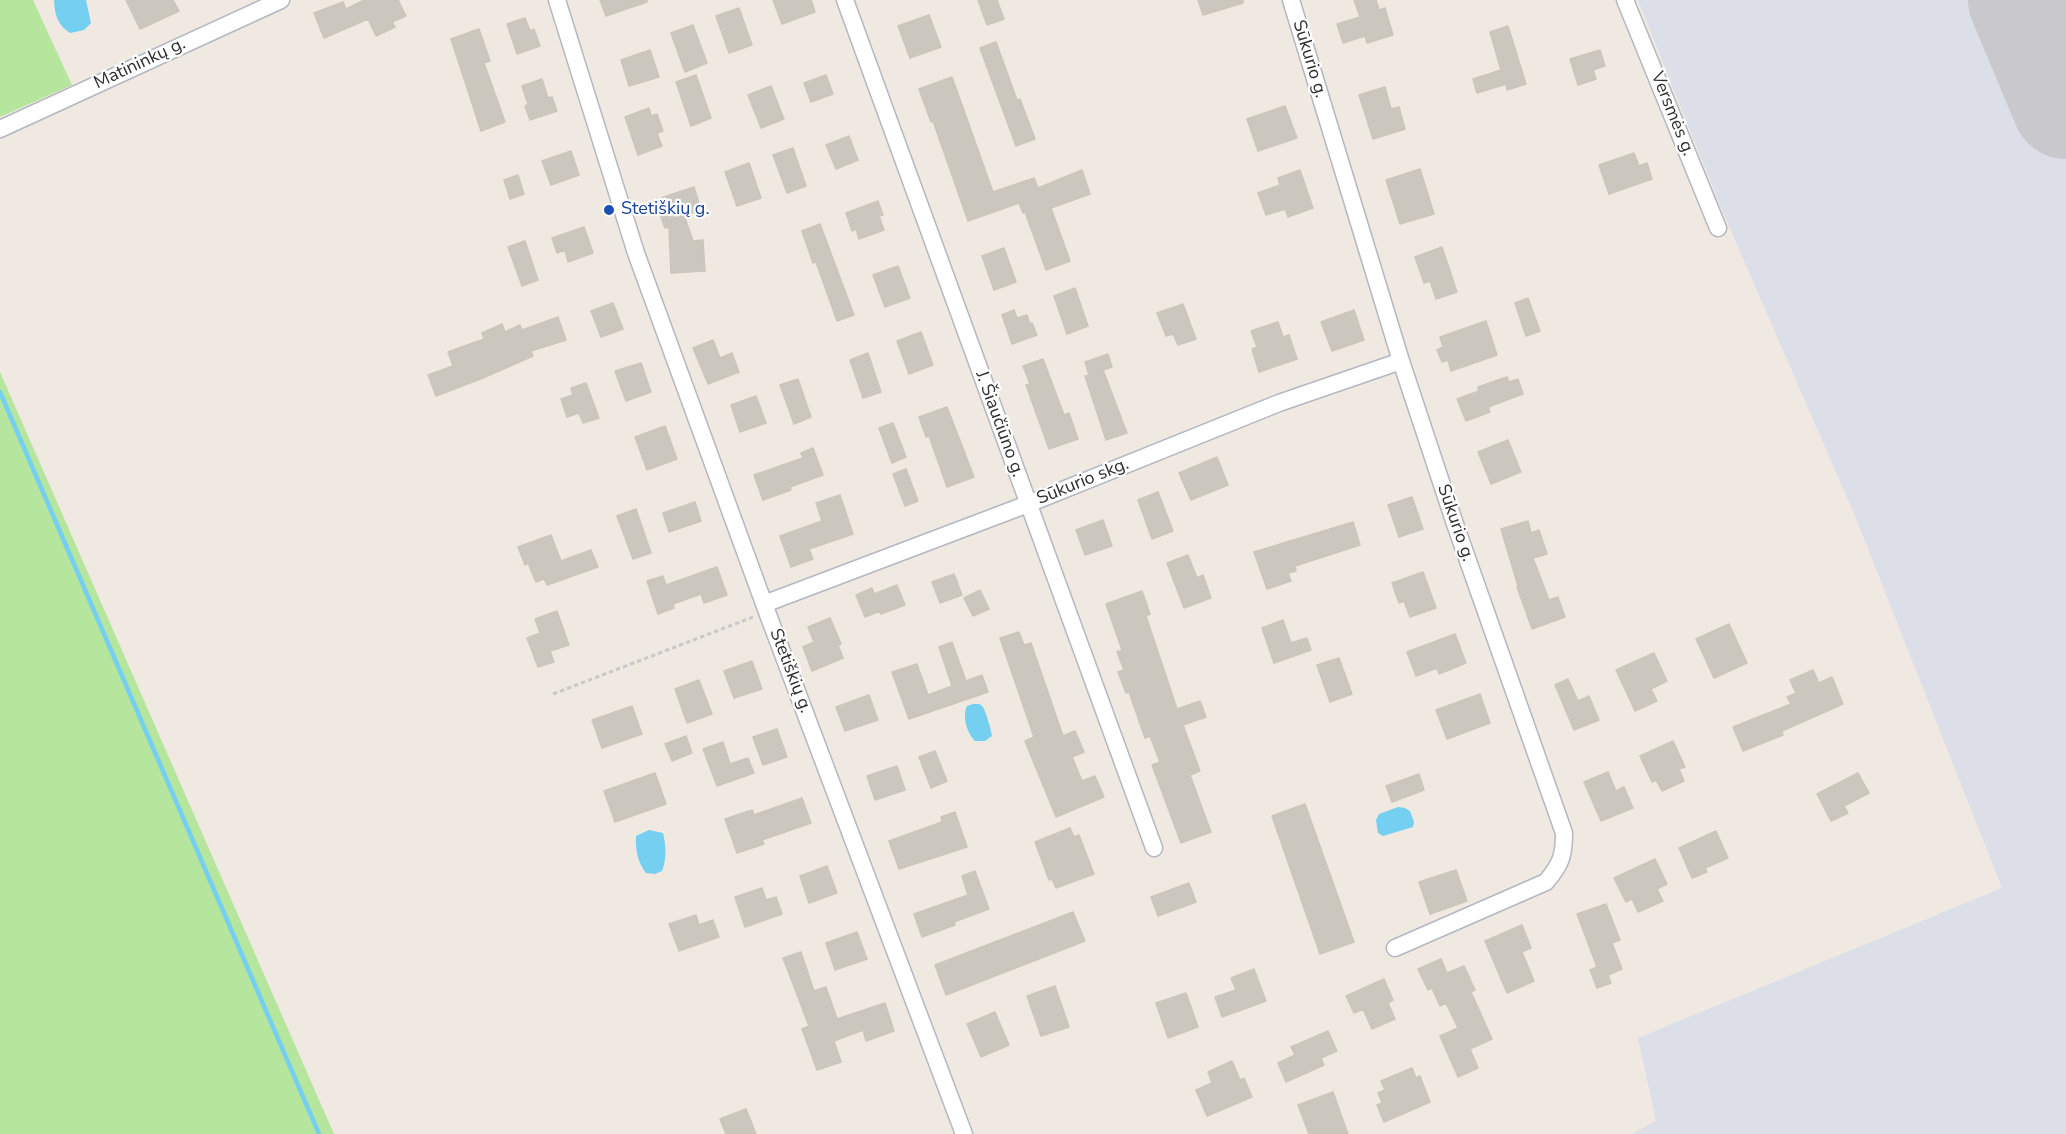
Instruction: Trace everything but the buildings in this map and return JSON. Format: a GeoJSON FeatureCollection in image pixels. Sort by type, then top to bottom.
{"type":"FeatureCollection","features":[{"type":"Feature","properties":{"kind":"street","name":"Stetiškių g."},"geometry":{"type":"LineString","coordinates":[[557,0],[636,253],[766,608],[964,1134]]}},
{"type":"Feature","properties":{"kind":"street","name":"J. Šiaučiūno g."},"geometry":{"type":"LineString","coordinates":[[844,0],[1154,848]]}},
{"type":"Feature","properties":{"kind":"street","name":"Sūkurio g."},"geometry":{"type":"LineString","coordinates":[[1291,0],[1401,360],[1455,524],[1564,833],[1561,864],[1546,882],[1395,948]]}},
{"type":"Feature","properties":{"kind":"street","name":"Versmės g."},"geometry":{"type":"LineString","coordinates":[[1625,0],[1718,228]]}},
{"type":"Feature","properties":{"kind":"street","name":"Matininkų g."},"geometry":{"type":"LineString","coordinates":[[0,129],[271,2]]}},
{"type":"Feature","properties":{"kind":"street","name":"Sūkurio skg."},"geometry":{"type":"LineString","coordinates":[[766,608],[1279,403],[1401,360]]}},
{"type":"Feature","properties":{"kind":"path"},"geometry":{"type":"LineString","coordinates":[[553,693],[766,608]]}},
{"type":"Feature","properties":{"kind":"shaded area"},"geometry":{"type":"Polygon","coordinates":[[[1638,0],[2066,0],[2066,1134],[1632,1134],[1656,1121],[1638,1038],[2002,888],[1855,516],[1719,203],[1638,0]]]}},
{"type":"Feature","properties":{"kind":"green space"},"geometry":{"type":"Polygon","coordinates":[[[0,0],[33,0],[72,85],[0,117],[0,0]]]}},
{"type":"Feature","properties":{"kind":"green space"},"geometry":{"type":"Polygon","coordinates":[[[0,372],[334,1134],[0,1134],[0,372]]]}},
{"type":"Feature","properties":{"kind":"water"},"geometry":{"type":"Polygon","coordinates":[[[54,0],[86,0],[91,23],[84,30],[70,33],[57,19],[54,0]]]}},
{"type":"Feature","properties":{"kind":"water"},"geometry":{"type":"Polygon","coordinates":[[[973,704],[982,706],[988,721],[992,736],[985,741],[975,741],[972,738],[965,720],[967,706],[973,704]]]}},
{"type":"Feature","properties":{"kind":"water"},"geometry":{"type":"Polygon","coordinates":[[[1398,807],[1410,811],[1414,822],[1413,827],[1383,836],[1378,833],[1376,820],[1379,814],[1398,807]]]}},
{"type":"Feature","properties":{"kind":"water"},"geometry":{"type":"Polygon","coordinates":[[[649,830],[663,833],[665,843],[664,866],[662,871],[655,874],[646,873],[637,851],[636,836],[649,830]]]}},
{"type":"Feature","properties":{"kind":"waterway"},"geometry":{"type":"LineString","coordinates":[[0,392],[319,1134]]}},
{"type":"Feature","properties":{"kind":"runway"},"geometry":{"type":"LineString","coordinates":[[2022,0],[2066,105]]}},
{"type":"Feature","properties":{"kind":"place","name":"Stetiškių g."},"geometry":{"type":"Point","coordinates":[609,210]}}]}
